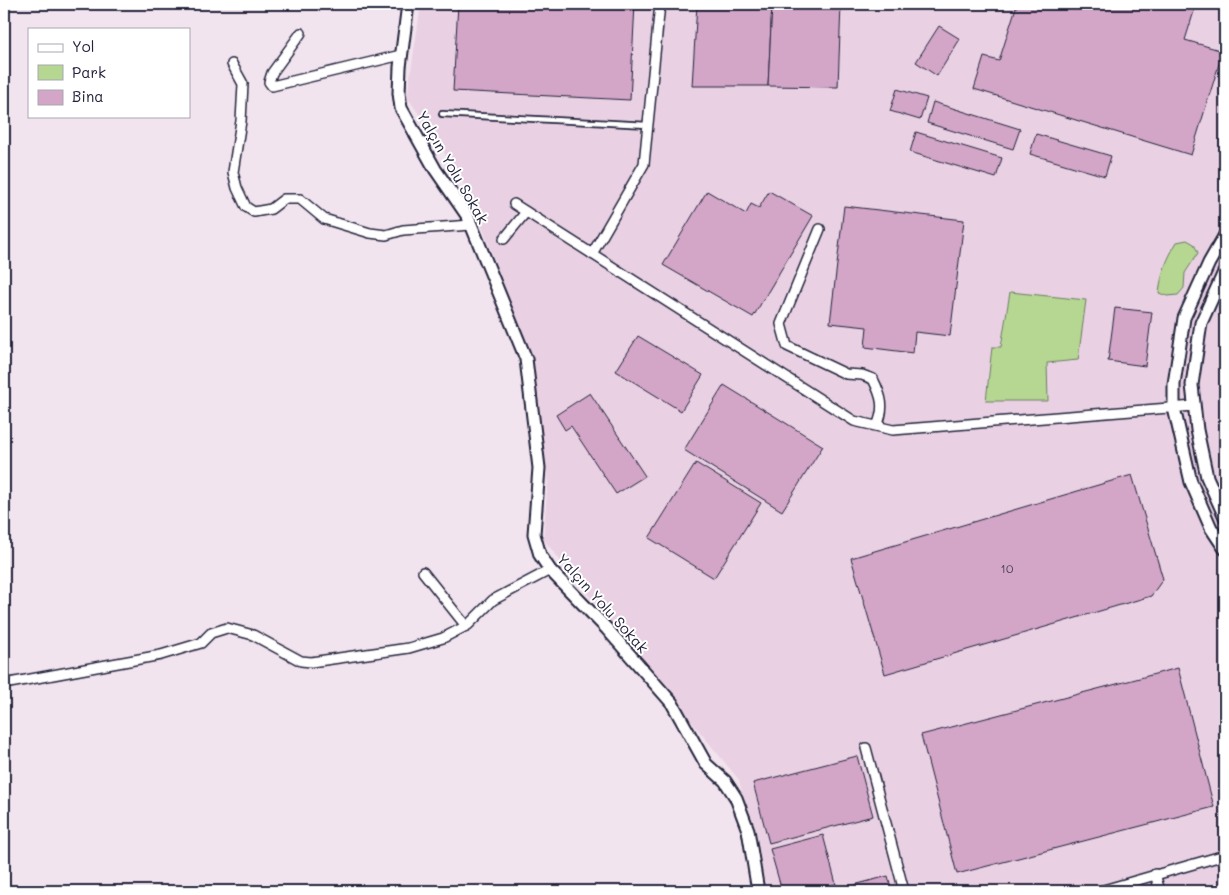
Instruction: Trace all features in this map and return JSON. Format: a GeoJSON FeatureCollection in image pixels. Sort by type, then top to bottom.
{"type":"FeatureCollection","features":[{"type":"Feature","properties":{"kind":"street","name":"Yalçın Yolu Sokak"},"geometry":{"type":"LineString","coordinates":[[408,4],[401,55],[399,93],[401,108],[435,168],[471,225],[526,359],[539,468],[534,534],[540,555],[550,570],[607,629],[672,702],[706,764],[725,782],[736,798],[744,815],[750,839],[758,891]]}},
{"type":"Feature","properties":{"kind":"street"},"geometry":{"type":"LineString","coordinates":[[592,254],[644,164],[660,4]]}},
{"type":"Feature","properties":{"kind":"street"},"geometry":{"type":"LineString","coordinates":[[301,33],[272,73],[269,82],[272,86],[401,55]]}},
{"type":"Feature","properties":{"kind":"street"},"geometry":{"type":"LineString","coordinates":[[232,64],[243,84],[241,121],[233,172],[237,188],[246,207],[254,212],[271,209],[284,199],[300,199],[324,219],[370,233],[386,235],[403,230],[471,225]]}},
{"type":"Feature","properties":{"kind":"street"},"geometry":{"type":"LineString","coordinates":[[514,204],[854,421],[893,430],[1194,406]]}},
{"type":"Feature","properties":{"kind":"street"},"geometry":{"type":"LineString","coordinates":[[504,239],[526,212]]}},
{"type":"Feature","properties":{"kind":"street"},"geometry":{"type":"LineString","coordinates":[[820,229],[781,324],[787,346],[846,374],[862,375],[873,380],[883,401],[883,413],[877,426]]}},
{"type":"Feature","properties":{"kind":"street"},"geometry":{"type":"LineString","coordinates":[[1225,235],[1209,263],[1184,318],[1174,384],[1174,408],[1191,482],[1211,528],[1225,549]]}},
{"type":"Feature","properties":{"kind":"street"},"geometry":{"type":"LineString","coordinates":[[1225,270],[1201,323],[1192,385],[1197,430],[1208,477],[1225,517]]}},
{"type":"Feature","properties":{"kind":"street"},"geometry":{"type":"LineString","coordinates":[[4,684],[161,655],[201,642],[212,632],[227,628],[253,635],[301,661],[311,662],[409,648],[443,638],[466,626],[493,600],[550,570]]}},
{"type":"Feature","properties":{"kind":"street"},"geometry":{"type":"LineString","coordinates":[[422,572],[466,626]]}},
{"type":"Feature","properties":{"kind":"street"},"geometry":{"type":"LineString","coordinates":[[866,748],[904,891]]}},
{"type":"Feature","properties":{"kind":"street"},"geometry":{"type":"LineString","coordinates":[[1100,891],[1225,855]]}},
{"type":"Feature","properties":{"kind":"street"},"geometry":{"type":"LineString","coordinates":[[1155,874],[1160,891]]}},
{"type":"Feature","properties":{"kind":"lane"},"geometry":{"type":"LineString","coordinates":[[442,114],[648,125]]}},
{"type":"Feature","properties":{"kind":"shaded area"},"geometry":{"type":"Polygon","coordinates":[[[421,4],[1225,4],[1225,891],[766,891],[739,780],[543,539],[548,480],[527,346],[468,190],[454,171],[440,144],[407,97],[421,4]]]}},
{"type":"Feature","properties":{"kind":"green space"},"geometry":{"type":"Polygon","coordinates":[[[1187,240],[1194,244],[1198,253],[1185,273],[1184,288],[1178,295],[1167,296],[1159,293],[1167,260],[1173,248],[1177,242],[1187,240]]]}},
{"type":"Feature","properties":{"kind":"green space"},"geometry":{"type":"Polygon","coordinates":[[[1010,292],[1086,300],[1078,360],[1047,363],[1048,401],[986,401],[992,347],[1001,347],[1010,292]]]}},
{"type":"Feature","properties":{"kind":"building"},"geometry":{"type":"Polygon","coordinates":[[[458,4],[635,4],[630,100],[453,91],[458,4]]]}},
{"type":"Feature","properties":{"kind":"building"},"geometry":{"type":"Polygon","coordinates":[[[697,4],[772,4],[768,86],[692,86],[697,4]]]}},
{"type":"Feature","properties":{"kind":"building"},"geometry":{"type":"Polygon","coordinates":[[[772,4],[841,4],[838,87],[768,86],[772,4]]]}},
{"type":"Feature","properties":{"kind":"building"},"geometry":{"type":"Polygon","coordinates":[[[1017,4],[1179,4],[1195,8],[1185,40],[1223,51],[1191,155],[974,89],[984,57],[999,61],[1017,4]]]}},
{"type":"Feature","properties":{"kind":"building"},"geometry":{"type":"Polygon","coordinates":[[[939,26],[960,39],[937,76],[916,62],[939,26]]]}},
{"type":"Feature","properties":{"kind":"building"},"geometry":{"type":"Polygon","coordinates":[[[897,89],[927,98],[920,120],[890,111],[897,89]]]}},
{"type":"Feature","properties":{"kind":"building"},"geometry":{"type":"Polygon","coordinates":[[[933,102],[1020,129],[1013,149],[927,123],[933,102]]]}},
{"type":"Feature","properties":{"kind":"building"},"geometry":{"type":"Polygon","coordinates":[[[916,132],[1002,158],[996,178],[910,152],[916,132]]]}},
{"type":"Feature","properties":{"kind":"building"},"geometry":{"type":"Polygon","coordinates":[[[1036,134],[1111,156],[1105,176],[1030,154],[1036,134]]]}},
{"type":"Feature","properties":{"kind":"building"},"geometry":{"type":"Polygon","coordinates":[[[707,191],[746,214],[751,204],[759,208],[769,191],[813,216],[753,317],[663,265],[707,191]]]}},
{"type":"Feature","properties":{"kind":"building"},"geometry":{"type":"Polygon","coordinates":[[[844,206],[964,220],[950,336],[915,332],[913,353],[865,347],[867,327],[830,323],[844,206]]]}},
{"type":"Feature","properties":{"kind":"building"},"geometry":{"type":"Polygon","coordinates":[[[1115,308],[1152,312],[1145,366],[1108,361],[1115,308]]]}},
{"type":"Feature","properties":{"kind":"building"},"geometry":{"type":"Polygon","coordinates":[[[638,336],[703,375],[681,411],[616,371],[638,336]]]}},
{"type":"Feature","properties":{"kind":"building"},"geometry":{"type":"Polygon","coordinates":[[[724,385],[823,446],[782,511],[684,450],[724,385]]]}},
{"type":"Feature","properties":{"kind":"building"},"geometry":{"type":"Polygon","coordinates":[[[590,393],[645,476],[616,494],[571,426],[565,430],[556,415],[590,393]]]}},
{"type":"Feature","properties":{"kind":"building"},"geometry":{"type":"Polygon","coordinates":[[[696,463],[761,503],[714,578],[649,538],[696,463]]]}},
{"type":"Feature","properties":{"kind":"building"},"geometry":{"type":"Polygon","coordinates":[[[1132,475],[1163,579],[1151,596],[885,674],[851,558],[1132,475]]]}},
{"type":"Feature","properties":{"kind":"building"},"geometry":{"type":"Polygon","coordinates":[[[1178,668],[1214,807],[957,874],[921,735],[1178,668]]]}},
{"type":"Feature","properties":{"kind":"building"},"geometry":{"type":"Polygon","coordinates":[[[857,756],[873,816],[769,843],[753,783],[857,756]]]}},
{"type":"Feature","properties":{"kind":"building"},"geometry":{"type":"Polygon","coordinates":[[[823,835],[836,884],[808,891],[782,891],[770,849],[823,835]]]}},
{"type":"Feature","properties":{"kind":"building"},"geometry":{"type":"Polygon","coordinates":[[[888,876],[892,891],[831,891],[888,876]]]}},
{"type":"Feature","properties":{"kind":"building"},"geometry":{"type":"Polygon","coordinates":[[[1225,884],[1225,891],[1208,891],[1207,888],[1225,884]]]}}]}
